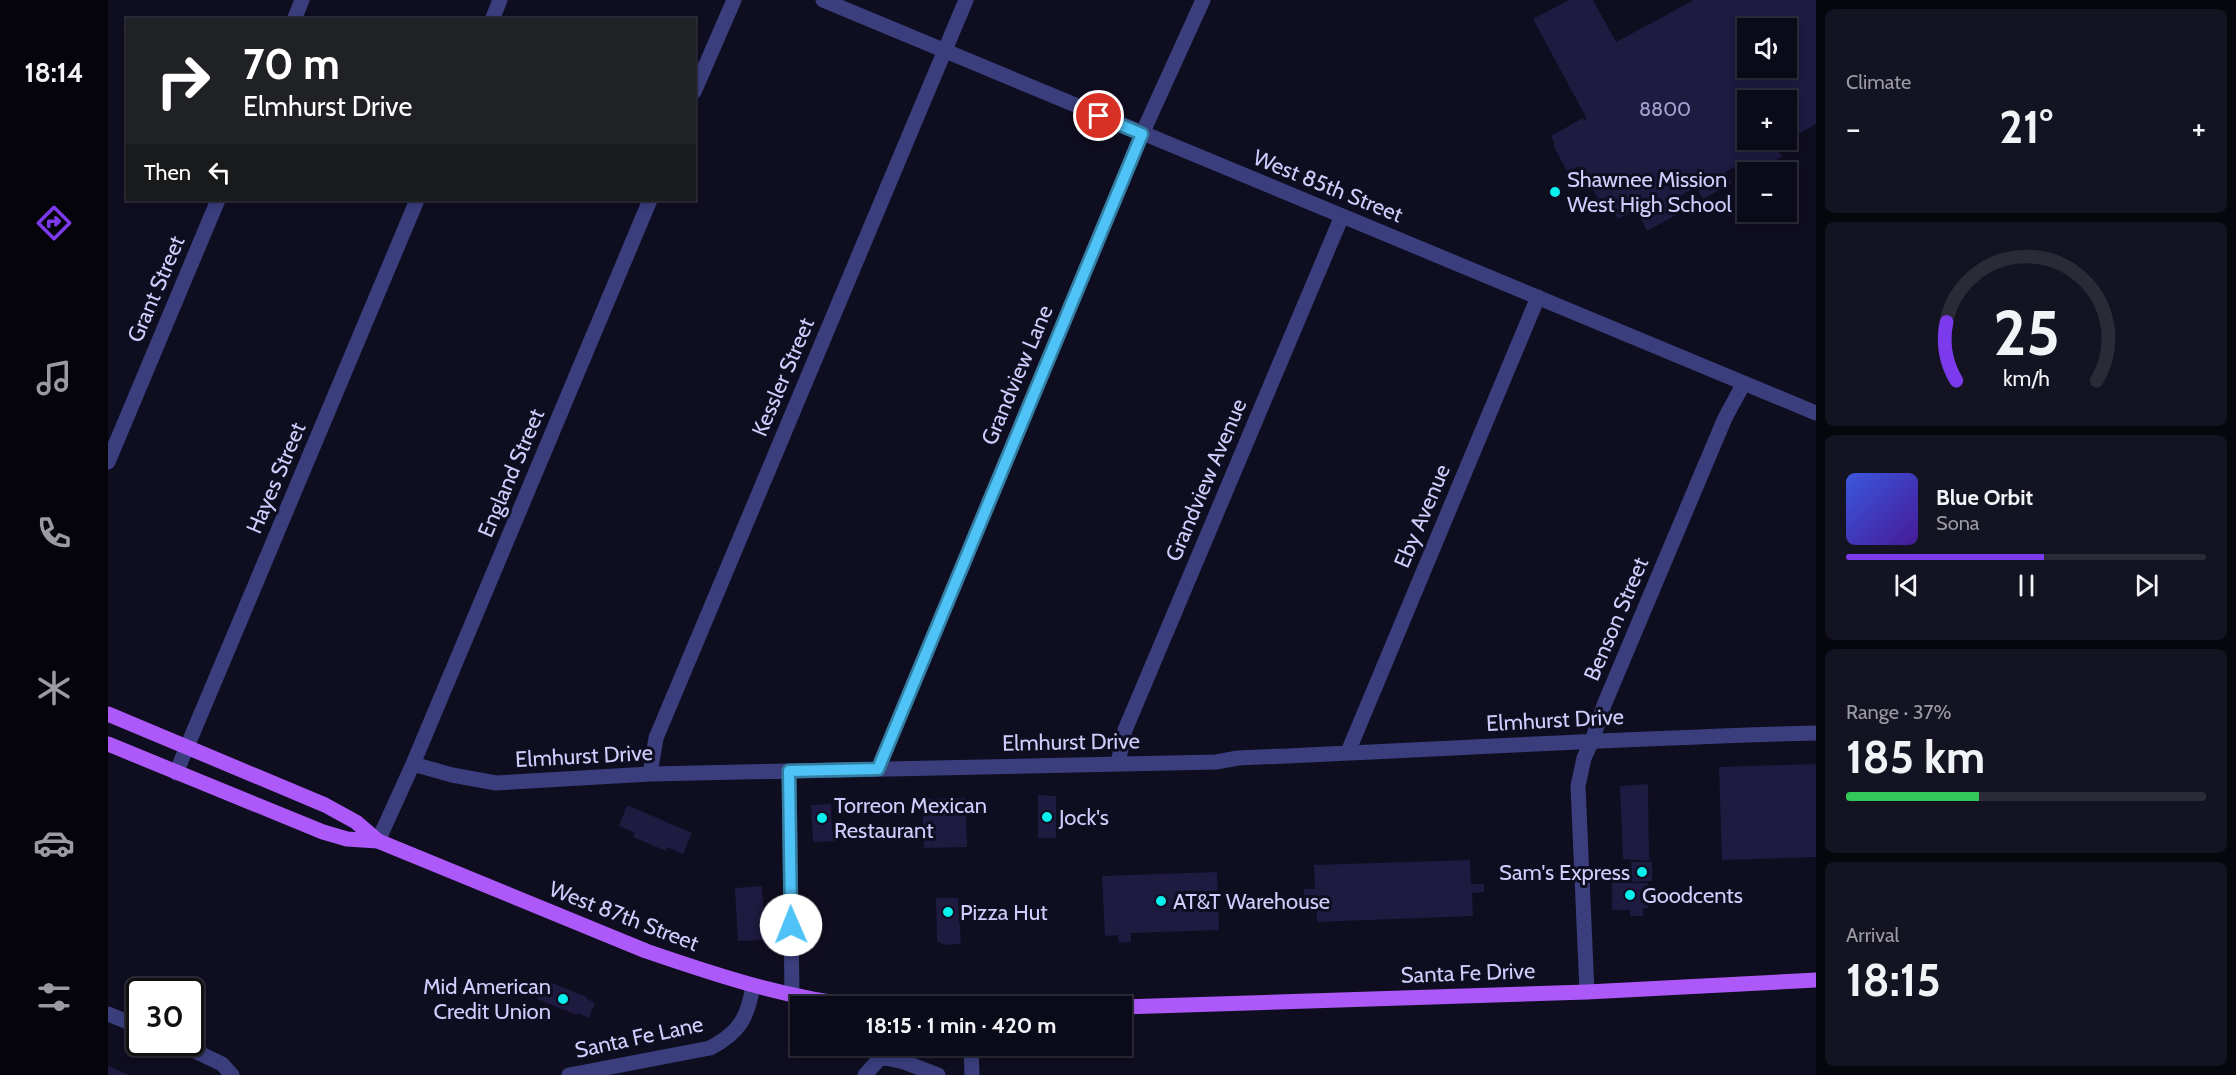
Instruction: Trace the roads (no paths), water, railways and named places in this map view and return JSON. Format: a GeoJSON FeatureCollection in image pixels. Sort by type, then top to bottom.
{"type":"FeatureCollection","features":[{"type":"Feature","properties":{"kind":"main road","name":"West 87th Street"},"geometry":{"type":"LineString","coordinates":[[108,714],[325,805],[357,822],[378,840],[646,951],[753,985],[798,996]]}},
{"type":"Feature","properties":{"kind":"main road","name":"West 87th Street"},"geometry":{"type":"LineString","coordinates":[[108,744],[323,832],[347,839],[378,840]]}},
{"type":"Feature","properties":{"kind":"main road","name":"Santa Fe Drive"},"geometry":{"type":"LineString","coordinates":[[1132,1007],[1587,992],[1816,980]]}},
{"type":"Feature","properties":{"kind":"street"},"geometry":{"type":"LineString","coordinates":[[295,18],[302,0]]}},
{"type":"Feature","properties":{"kind":"street"},"geometry":{"type":"LineString","coordinates":[[493,18],[500,0]]}},
{"type":"Feature","properties":{"kind":"street"},"geometry":{"type":"LineString","coordinates":[[696,87],[734,0]]}},
{"type":"Feature","properties":{"kind":"street","name":"West 85th Street"},"geometry":{"type":"LineString","coordinates":[[823,0],[1816,413]]}},
{"type":"Feature","properties":{"kind":"street","name":"Kessler Street"},"geometry":{"type":"LineString","coordinates":[[650,774],[656,738],[966,0]]}},
{"type":"Feature","properties":{"kind":"street","name":"Grandview Lane"},"geometry":{"type":"LineString","coordinates":[[878,769],[1142,134],[1203,0]]}},
{"type":"Feature","properties":{"kind":"street","name":"Grant Street"},"geometry":{"type":"LineString","coordinates":[[108,462],[218,201]]}},
{"type":"Feature","properties":{"kind":"street","name":"Hayes Street"},"geometry":{"type":"LineString","coordinates":[[176,773],[417,201]]}},
{"type":"Feature","properties":{"kind":"street","name":"England Street"},"geometry":{"type":"LineString","coordinates":[[413,764],[650,201]]}},
{"type":"Feature","properties":{"kind":"street","name":"Grandview Avenue"},"geometry":{"type":"LineString","coordinates":[[1118,763],[1125,730],[1342,216]]}},
{"type":"Feature","properties":{"kind":"street","name":"Eby Avenue"},"geometry":{"type":"LineString","coordinates":[[1348,752],[1538,297]]}},
{"type":"Feature","properties":{"kind":"street","name":"Benson Street"},"geometry":{"type":"LineString","coordinates":[[1587,992],[1578,786],[1584,758],[1619,667],[1725,418],[1744,383]]}},
{"type":"Feature","properties":{"kind":"street","name":"Elmhurst Drive"},"geometry":{"type":"LineString","coordinates":[[413,764],[452,775],[496,783],[650,774],[1216,762],[1238,758],[1348,752],[1816,733]]}},
{"type":"Feature","properties":{"kind":"street"},"geometry":{"type":"LineString","coordinates":[[378,840],[413,764]]}},
{"type":"Feature","properties":{"kind":"street"},"geometry":{"type":"LineString","coordinates":[[789,771],[792,995]]}},
{"type":"Feature","properties":{"kind":"street","name":"Santa Fe Lane"},"geometry":{"type":"LineString","coordinates":[[569,1075],[710,1048],[728,1039],[741,1024],[746,1015],[753,985]]}},
{"type":"Feature","properties":{"kind":"street"},"geometry":{"type":"LineString","coordinates":[[108,1014],[126,1021]]}},
{"type":"Feature","properties":{"kind":"street"},"geometry":{"type":"LineString","coordinates":[[204,1055],[222,1064],[232,1075]]}},
{"type":"Feature","properties":{"kind":"street"},"geometry":{"type":"LineString","coordinates":[[971,1056],[972,1075]]}},
{"type":"Feature","properties":{"kind":"street"},"geometry":{"type":"LineString","coordinates":[[865,1075],[882,1057],[938,1075]]}},
{"type":"Feature","properties":{"kind":"place","name":"Shawnee Mission West High School"},"geometry":{"type":"Point","coordinates":[1555,192]}},
{"type":"Feature","properties":{"kind":"place","name":"Jock's"},"geometry":{"type":"Point","coordinates":[1047,817]}},
{"type":"Feature","properties":{"kind":"place","name":"Torreon Mexican Restaurant"},"geometry":{"type":"Point","coordinates":[822,818]}},
{"type":"Feature","properties":{"kind":"place","name":"Sam's Express"},"geometry":{"type":"Point","coordinates":[1642,872]}},
{"type":"Feature","properties":{"kind":"place","name":"Goodcents"},"geometry":{"type":"Point","coordinates":[1630,895]}},
{"type":"Feature","properties":{"kind":"place","name":"AT&T Warehouse"},"geometry":{"type":"Point","coordinates":[1161,901]}},
{"type":"Feature","properties":{"kind":"place","name":"Pizza Hut"},"geometry":{"type":"Point","coordinates":[948,912]}},
{"type":"Feature","properties":{"kind":"place","name":"Mid American Credit Union"},"geometry":{"type":"Point","coordinates":[563,999]}}]}
